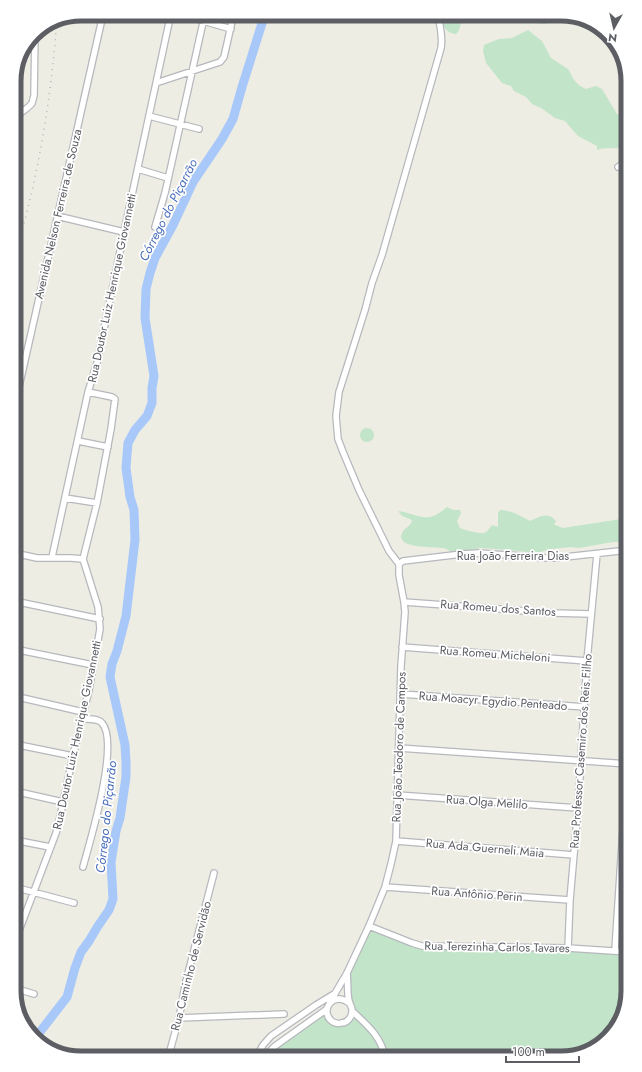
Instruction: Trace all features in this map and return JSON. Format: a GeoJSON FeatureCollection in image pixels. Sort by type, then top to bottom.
{"type":"FeatureCollection","features":[{"type":"Feature","properties":{"kind":"street","name":"Avenida Nelson Ferreira de Souza"},"geometry":{"type":"LineString","coordinates":[[21,379],[102,21]]}},
{"type":"Feature","properties":{"kind":"street","name":"Rua Doutor Luiz Henrique Giovannetti"},"geometry":{"type":"LineString","coordinates":[[52,557],[88,392],[97,363],[169,21]]}},
{"type":"Feature","properties":{"kind":"street"},"geometry":{"type":"LineString","coordinates":[[155,227],[163,201],[204,21]]}},
{"type":"Feature","properties":{"kind":"street"},"geometry":{"type":"LineString","coordinates":[[210,21],[231,28]]}},
{"type":"Feature","properties":{"kind":"street"},"geometry":{"type":"LineString","coordinates":[[156,83],[220,62],[224,57],[232,21]]}},
{"type":"Feature","properties":{"kind":"street"},"geometry":{"type":"LineString","coordinates":[[399,564],[389,551],[359,490],[338,439],[336,416],[339,392],[365,310],[372,282],[382,255],[441,48],[442,38],[439,21]]}},
{"type":"Feature","properties":{"kind":"street"},"geometry":{"type":"LineString","coordinates":[[21,112],[28,107],[34,96],[35,42]]}},
{"type":"Feature","properties":{"kind":"street"},"geometry":{"type":"LineString","coordinates":[[149,116],[199,130]]}},
{"type":"Feature","properties":{"kind":"street"},"geometry":{"type":"LineString","coordinates":[[138,169],[168,178]]}},
{"type":"Feature","properties":{"kind":"street"},"geometry":{"type":"LineString","coordinates":[[57,216],[124,232]]}},
{"type":"Feature","properties":{"kind":"street"},"geometry":{"type":"LineString","coordinates":[[21,555],[37,558],[52,557],[83,559],[97,503],[115,404],[115,399],[112,397],[88,392]]}},
{"type":"Feature","properties":{"kind":"street"},"geometry":{"type":"LineString","coordinates":[[78,441],[108,447]]}},
{"type":"Feature","properties":{"kind":"street"},"geometry":{"type":"LineString","coordinates":[[65,498],[97,503]]}},
{"type":"Feature","properties":{"kind":"street","name":"Rua João Ferreira Dias"},"geometry":{"type":"LineString","coordinates":[[399,564],[403,560],[462,554],[479,553],[547,558],[621,551]]}},
{"type":"Feature","properties":{"kind":"street","name":"Rua Professor Casemiro dos Reis Filho"},"geometry":{"type":"LineString","coordinates":[[568,948],[587,661],[597,554]]}},
{"type":"Feature","properties":{"kind":"street","name":"Rua Doutor Luiz Henrique Giovannetti"},"geometry":{"type":"LineString","coordinates":[[21,921],[56,832],[72,756],[82,719],[100,629],[100,619],[94,593],[83,559]]}},
{"type":"Feature","properties":{"kind":"street","name":"Rua João Teodoro de Campos"},"geometry":{"type":"LineString","coordinates":[[330,1002],[347,973],[385,887],[396,841],[404,602],[399,575],[399,564]]}},
{"type":"Feature","properties":{"kind":"street"},"geometry":{"type":"LineString","coordinates":[[21,602],[100,619]]}},
{"type":"Feature","properties":{"kind":"street","name":"Rua Romeu dos Santos"},"geometry":{"type":"LineString","coordinates":[[404,602],[552,613],[591,614]]}},
{"type":"Feature","properties":{"kind":"street","name":"Rua Romeu Micheloni"},"geometry":{"type":"LineString","coordinates":[[402,647],[587,661]]}},
{"type":"Feature","properties":{"kind":"street"},"geometry":{"type":"LineString","coordinates":[[21,650],[93,665]]}},
{"type":"Feature","properties":{"kind":"street","name":"Rua Moacyr Egydio Penteado"},"geometry":{"type":"LineString","coordinates":[[401,694],[585,707]]}},
{"type":"Feature","properties":{"kind":"street"},"geometry":{"type":"LineString","coordinates":[[21,698],[83,712]]}},
{"type":"Feature","properties":{"kind":"street"},"geometry":{"type":"LineString","coordinates":[[82,719],[98,720],[103,724],[107,736],[108,749],[98,812],[83,867]]}},
{"type":"Feature","properties":{"kind":"street"},"geometry":{"type":"LineString","coordinates":[[21,745],[72,756]]}},
{"type":"Feature","properties":{"kind":"street"},"geometry":{"type":"LineString","coordinates":[[399,748],[621,764]]}},
{"type":"Feature","properties":{"kind":"street"},"geometry":{"type":"LineString","coordinates":[[21,793],[63,802]]}},
{"type":"Feature","properties":{"kind":"street","name":"Rua Olga Melilo"},"geometry":{"type":"LineString","coordinates":[[397,795],[578,808]]}},
{"type":"Feature","properties":{"kind":"street"},"geometry":{"type":"LineString","coordinates":[[21,841],[50,847]]}},
{"type":"Feature","properties":{"kind":"street","name":"Rua Ada Guerneli Maia"},"geometry":{"type":"LineString","coordinates":[[396,841],[574,855]]}},
{"type":"Feature","properties":{"kind":"street"},"geometry":{"type":"LineString","coordinates":[[615,950],[621,857]]}},
{"type":"Feature","properties":{"kind":"street","name":"Rua Caminho de Servidão"},"geometry":{"type":"LineString","coordinates":[[170,1051],[179,1018],[186,980],[214,873]]}},
{"type":"Feature","properties":{"kind":"street","name":"Rua Antônio Perin"},"geometry":{"type":"LineString","coordinates":[[385,887],[570,900]]}},
{"type":"Feature","properties":{"kind":"street"},"geometry":{"type":"LineString","coordinates":[[21,888],[74,903]]}},
{"type":"Feature","properties":{"kind":"street","name":"Rua Terezinha Carlos Tavares"},"geometry":{"type":"LineString","coordinates":[[369,926],[422,946],[568,948],[621,951]]}},
{"type":"Feature","properties":{"kind":"street"},"geometry":{"type":"LineString","coordinates":[[347,973],[349,1003],[352,1011],[370,1028],[379,1040],[383,1051]]}},
{"type":"Feature","properties":{"kind":"street"},"geometry":{"type":"LineString","coordinates":[[21,990],[34,994]]}},
{"type":"Feature","properties":{"kind":"street"},"geometry":{"type":"LineString","coordinates":[[260,1051],[271,1036],[334,994]]}},
{"type":"Feature","properties":{"kind":"street"},"geometry":{"type":"LineString","coordinates":[[270,1051],[324,1011],[330,1002],[337,998],[341,998],[349,1003]]}},
{"type":"Feature","properties":{"kind":"street"},"geometry":{"type":"LineString","coordinates":[[316,1005],[324,1011],[331,1020],[338,1024],[346,1022],[352,1015],[352,1011]]}},
{"type":"Feature","properties":{"kind":"street"},"geometry":{"type":"LineString","coordinates":[[179,1018],[284,1014]]}},
{"type":"Feature","properties":{"kind":"green space"},"geometry":{"type":"Polygon","coordinates":[[[442,21],[462,21],[456,34],[449,32],[442,21]]]}},
{"type":"Feature","properties":{"kind":"green space"},"geometry":{"type":"Polygon","coordinates":[[[524,21],[552,21],[545,24],[524,21]]]}},
{"type":"Feature","properties":{"kind":"green space"},"geometry":{"type":"Polygon","coordinates":[[[528,30],[542,41],[551,58],[568,69],[574,80],[580,86],[586,89],[596,86],[602,89],[617,114],[621,117],[621,148],[597,150],[597,146],[578,136],[565,121],[555,118],[541,108],[532,104],[526,97],[514,91],[511,86],[502,83],[486,63],[483,51],[484,45],[499,39],[512,38],[528,30]]]}},
{"type":"Feature","properties":{"kind":"green space"},"geometry":{"type":"Polygon","coordinates":[[[367,428],[372,430],[374,435],[372,440],[367,442],[362,440],[360,435],[362,430],[367,428]]]}},
{"type":"Feature","properties":{"kind":"green space"},"geometry":{"type":"Polygon","coordinates":[[[447,507],[453,510],[460,510],[461,513],[457,521],[460,528],[472,532],[482,533],[486,532],[492,525],[498,527],[498,513],[500,510],[512,512],[530,521],[543,516],[550,516],[556,521],[554,523],[555,525],[563,528],[621,519],[621,542],[579,548],[571,547],[552,549],[536,553],[481,548],[452,553],[444,548],[409,544],[404,542],[401,538],[402,533],[412,521],[402,516],[398,511],[426,517],[434,516],[447,507]]]}},
{"type":"Feature","properties":{"kind":"green space"},"geometry":{"type":"Polygon","coordinates":[[[621,909],[621,943],[619,939],[621,909]]]}},
{"type":"Feature","properties":{"kind":"green space"},"geometry":{"type":"Polygon","coordinates":[[[369,926],[412,943],[554,946],[570,945],[572,947],[621,951],[621,991],[615,1018],[601,1036],[588,1045],[577,1049],[561,1051],[270,1051],[326,1010],[338,1024],[352,1015],[377,1037],[352,1011],[347,973],[369,926]]]}},
{"type":"Feature","properties":{"kind":"waterway","name":"Córrego do Piçarrão"},"geometry":{"type":"LineString","coordinates":[[39,1034],[67,997],[81,952],[109,910],[113,899],[111,862],[116,831],[120,818],[126,777],[126,762],[125,745],[110,677],[112,664],[126,616],[135,540],[134,510],[130,497],[126,468],[128,443],[135,430],[147,416],[152,403],[154,376],[145,318],[146,289],[155,258],[173,225],[193,182],[222,139],[233,119],[263,21]]}},
{"type":"Feature","properties":{"kind":"railway"},"geometry":{"type":"LineString","coordinates":[[21,233],[37,169],[42,140],[51,80],[56,27]]}}]}
